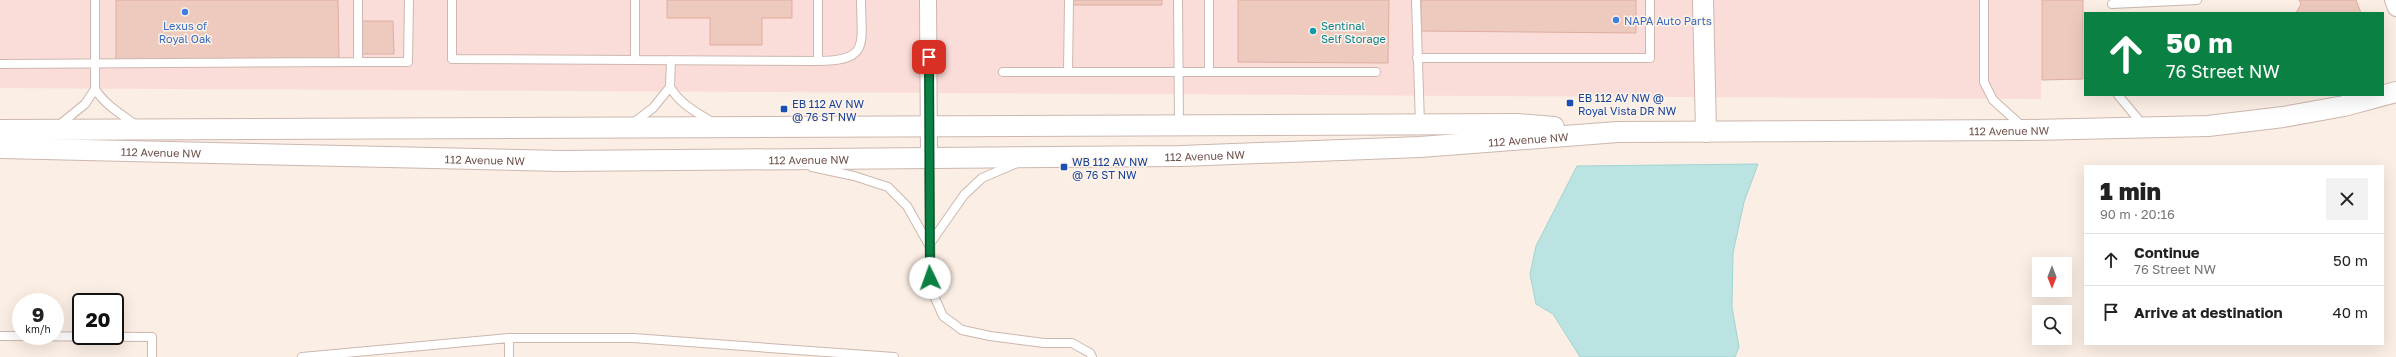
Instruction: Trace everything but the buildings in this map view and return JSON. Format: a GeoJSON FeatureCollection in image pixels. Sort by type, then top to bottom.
{"type":"FeatureCollection","features":[{"type":"Feature","properties":{"kind":"street"},"geometry":{"type":"LineString","coordinates":[[928,0],[929,158]]}},
{"type":"Feature","properties":{"kind":"street"},"geometry":{"type":"LineString","coordinates":[[1703,0],[1706,132]]}},
{"type":"Feature","properties":{"kind":"street"},"geometry":{"type":"LineString","coordinates":[[2393,0],[2396,8]]}},
{"type":"Feature","properties":{"kind":"street","name":"112 Avenue NW"},"geometry":{"type":"LineString","coordinates":[[2384,95],[2396,92]]}},
{"type":"Feature","properties":{"kind":"street","name":"112 Avenue NW"},"geometry":{"type":"LineString","coordinates":[[0,130],[54,128],[721,128],[1420,124],[1517,124],[1618,132],[2146,129],[2208,126],[2283,117],[2344,106],[2381,96]]}},
{"type":"Feature","properties":{"kind":"street","name":"112 Avenue NW"},"geometry":{"type":"LineString","coordinates":[[0,148],[561,161],[1029,158],[1420,148],[1618,132]]}},
{"type":"Feature","properties":{"kind":"lane"},"geometry":{"type":"LineString","coordinates":[[54,128],[85,104],[95,89],[95,0]]}},
{"type":"Feature","properties":{"kind":"lane"},"geometry":{"type":"LineString","coordinates":[[358,0],[358,62]]}},
{"type":"Feature","properties":{"kind":"lane"},"geometry":{"type":"LineString","coordinates":[[0,64],[48,60],[95,64],[408,62],[408,0]]}},
{"type":"Feature","properties":{"kind":"lane"},"geometry":{"type":"LineString","coordinates":[[452,0],[452,59],[818,61],[841,61],[853,55],[861,46],[861,0]]}},
{"type":"Feature","properties":{"kind":"lane"},"geometry":{"type":"LineString","coordinates":[[635,0],[635,60]]}},
{"type":"Feature","properties":{"kind":"lane"},"geometry":{"type":"LineString","coordinates":[[818,0],[818,61]]}},
{"type":"Feature","properties":{"kind":"lane"},"geometry":{"type":"LineString","coordinates":[[1068,72],[1069,0]]}},
{"type":"Feature","properties":{"kind":"lane"},"geometry":{"type":"LineString","coordinates":[[1178,0],[1179,126]]}},
{"type":"Feature","properties":{"kind":"lane"},"geometry":{"type":"LineString","coordinates":[[1208,0],[1208,72]]}},
{"type":"Feature","properties":{"kind":"lane"},"geometry":{"type":"LineString","coordinates":[[1416,0],[1420,124]]}},
{"type":"Feature","properties":{"kind":"lane"},"geometry":{"type":"LineString","coordinates":[[1417,58],[1650,58],[1650,0]]}},
{"type":"Feature","properties":{"kind":"lane"},"geometry":{"type":"LineString","coordinates":[[1984,0],[1984,82],[1993,100],[2027,130]]}},
{"type":"Feature","properties":{"kind":"lane"},"geometry":{"type":"LineString","coordinates":[[2112,6],[2197,0]]}},
{"type":"Feature","properties":{"kind":"lane"},"geometry":{"type":"LineString","coordinates":[[670,60],[670,87],[675,96],[687,106],[721,128]]}},
{"type":"Feature","properties":{"kind":"lane"},"geometry":{"type":"LineString","coordinates":[[1003,72],[1376,72]]}},
{"type":"Feature","properties":{"kind":"lane"},"geometry":{"type":"LineString","coordinates":[[628,127],[653,108],[670,87]]}},
{"type":"Feature","properties":{"kind":"lane"},"geometry":{"type":"LineString","coordinates":[[95,89],[101,98],[112,108],[142,128]]}},
{"type":"Feature","properties":{"kind":"lane"},"geometry":{"type":"LineString","coordinates":[[2119,96],[2146,129]]}},
{"type":"Feature","properties":{"kind":"lane"},"geometry":{"type":"LineString","coordinates":[[929,158],[929,245],[931,289],[935,301],[943,316],[962,330],[990,336],[1044,343],[1072,343],[1090,353],[1092,357]]}},
{"type":"Feature","properties":{"kind":"lane"},"geometry":{"type":"LineString","coordinates":[[929,245],[964,195],[982,178],[1029,158]]}},
{"type":"Feature","properties":{"kind":"lane"},"geometry":{"type":"LineString","coordinates":[[775,159],[854,176],[888,187],[907,206],[929,245]]}},
{"type":"Feature","properties":{"kind":"lane"},"geometry":{"type":"LineString","coordinates":[[0,336],[152,337],[152,357]]}},
{"type":"Feature","properties":{"kind":"lane"},"geometry":{"type":"LineString","coordinates":[[509,338],[509,357]]}},
{"type":"Feature","properties":{"kind":"lane"},"geometry":{"type":"LineString","coordinates":[[302,357],[323,357],[509,338],[633,338],[894,357]]}},
{"type":"Feature","properties":{"kind":"shaded area"},"geometry":{"type":"Polygon","coordinates":[[[0,0],[2041,0],[2041,99],[0,88],[0,0]]]}},
{"type":"Feature","properties":{"kind":"water"},"geometry":{"type":"Polygon","coordinates":[[[1758,164],[1744,202],[1733,253],[1732,307],[1739,347],[1735,357],[1580,357],[1553,314],[1536,304],[1530,274],[1536,246],[1577,166],[1758,164]]]}},
{"type":"Feature","properties":{"kind":"place","name":"Lexus of Royal Oak"},"geometry":{"type":"Point","coordinates":[185,12]}},
{"type":"Feature","properties":{"kind":"place","name":"NAPA Auto Parts"},"geometry":{"type":"Point","coordinates":[1616,20]}},
{"type":"Feature","properties":{"kind":"place","name":"Sentinal Self Storage"},"geometry":{"type":"Point","coordinates":[1313,31]}},
{"type":"Feature","properties":{"kind":"place","name":"EB 112 AV NW @ Royal Vista DR NW"},"geometry":{"type":"Point","coordinates":[1570,103]}},
{"type":"Feature","properties":{"kind":"place","name":"EB 112 AV NW @ 76 ST NW"},"geometry":{"type":"Point","coordinates":[784,109]}},
{"type":"Feature","properties":{"kind":"place","name":"WB 112 AV NW @ 76 ST NW"},"geometry":{"type":"Point","coordinates":[1064,167]}},
{"type":"Feature","properties":{"kind":"route"},"geometry":{"type":"LineString","coordinates":[[929,57],[930,278]]}}]}
